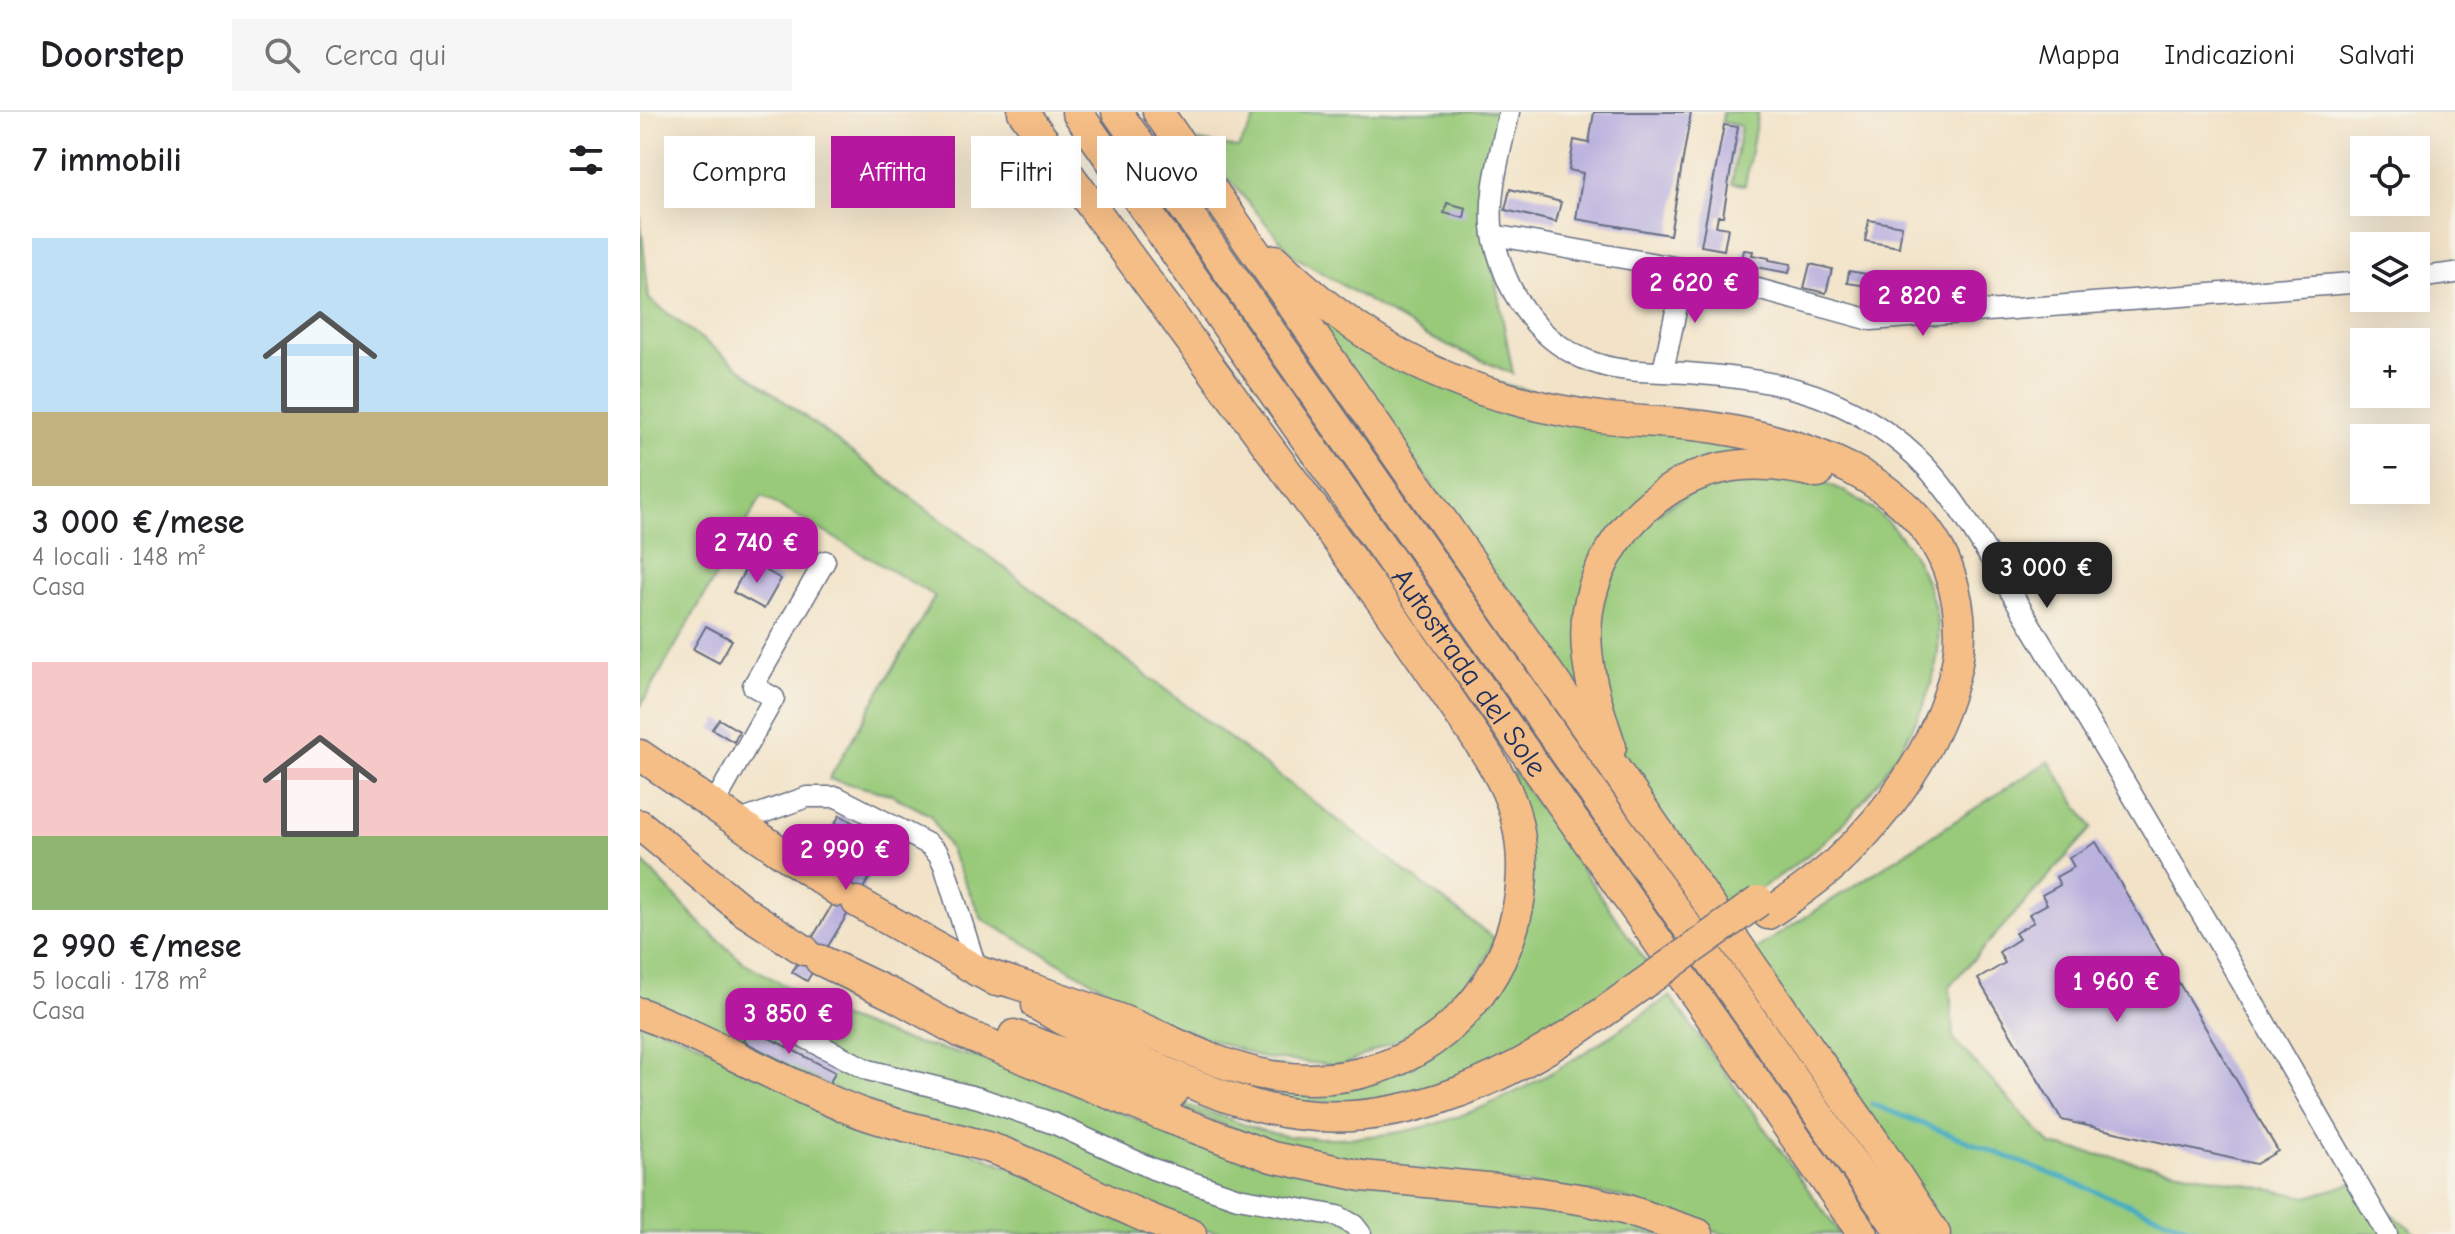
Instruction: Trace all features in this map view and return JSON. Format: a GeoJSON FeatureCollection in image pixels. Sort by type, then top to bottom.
{"type":"FeatureCollection","features":[{"type":"Feature","properties":{"kind":"highway"},"geometry":{"type":"LineString","coordinates":[[977,971],[1093,1010],[1244,1069],[1268,1075],[1320,1079],[1365,1072],[1407,1057],[1449,1027],[1489,981],[1509,942],[1520,900],[1522,856],[1514,810],[1486,754],[1392,616],[1023,112]]}},
{"type":"Feature","properties":{"kind":"highway"},"geometry":{"type":"LineString","coordinates":[[1065,112],[1097,150]]}},
{"type":"Feature","properties":{"kind":"highway","name":"Autostrada del Sole"},"geometry":{"type":"LineString","coordinates":[[1077,112],[1097,140]]}},
{"type":"Feature","properties":{"kind":"highway","name":"Autostrada del Sole"},"geometry":{"type":"LineString","coordinates":[[1117,112],[1902,1234]]}},
{"type":"Feature","properties":{"kind":"highway"},"geometry":{"type":"LineString","coordinates":[[1158,112],[1175,136]]}},
{"type":"Feature","properties":{"kind":"highway"},"geometry":{"type":"LineString","coordinates":[[1226,202],[1276,262],[1336,314],[1395,352],[1510,399],[1578,413],[1741,433],[1817,455],[1877,483],[1919,521],[1944,561],[1957,601],[1960,644],[1951,690],[1928,743],[1906,781],[1884,810],[1836,862],[1810,884],[1764,907]]}},
{"type":"Feature","properties":{"kind":"highway","name":"Autostrada del Sole"},"geometry":{"type":"LineString","coordinates":[[1144,208],[1863,1234]]}},
{"type":"Feature","properties":{"kind":"highway"},"geometry":{"type":"LineString","coordinates":[[1225,208],[1874,1141],[1935,1234]]}},
{"type":"Feature","properties":{"kind":"highway"},"geometry":{"type":"LineString","coordinates":[[895,996],[1048,1046],[1253,1122],[1318,1132],[1396,1127],[1483,1102],[1551,1066],[1631,1001],[1764,907],[1841,837],[1890,776],[1914,737],[1937,684],[1945,637],[1937,588],[1927,564],[1895,520],[1876,503],[1820,473],[1797,468],[1747,465],[1723,468],[1680,484],[1642,511],[1626,528],[1601,568],[1594,588],[1588,609],[1587,648],[1595,699],[1603,724],[1620,767],[1639,802]]}},
{"type":"Feature","properties":{"kind":"highway"},"geometry":{"type":"LineString","coordinates":[[640,755],[847,897],[1083,1031],[1195,1085],[1271,1110],[1330,1116],[1396,1111],[1479,1086],[1631,1001]]}},
{"type":"Feature","properties":{"kind":"highway"},"geometry":{"type":"LineString","coordinates":[[640,825],[744,911],[812,955],[976,1039],[1169,1118],[1272,1157],[1362,1176],[1585,1200],[1627,1210],[1698,1234]]}},
{"type":"Feature","properties":{"kind":"highway"},"geometry":{"type":"LineString","coordinates":[[640,1013],[832,1102],[901,1126],[1000,1151],[1137,1215],[1191,1234]]}},
{"type":"Feature","properties":{"kind":"street"},"geometry":{"type":"LineString","coordinates":[[1509,112],[1494,182],[1493,235],[1511,290],[1525,313],[1558,345],[1601,365],[1765,380],[1829,399],[1902,444],[1936,477],[1977,537],[2095,731],[2387,1234]]}},
{"type":"Feature","properties":{"kind":"street"},"geometry":{"type":"LineString","coordinates":[[1493,235],[1685,269],[1871,320],[2350,283]]}},
{"type":"Feature","properties":{"kind":"street"},"geometry":{"type":"LineString","coordinates":[[1663,371],[1685,269]]}},
{"type":"Feature","properties":{"kind":"street"},"geometry":{"type":"LineString","coordinates":[[2430,276],[2455,273]]}},
{"type":"Feature","properties":{"kind":"street"},"geometry":{"type":"LineString","coordinates":[[725,814],[774,698],[753,686],[825,561]]}},
{"type":"Feature","properties":{"kind":"street"},"geometry":{"type":"LineString","coordinates":[[725,814],[807,797],[837,797],[928,844],[938,853],[944,865],[977,971]]}},
{"type":"Feature","properties":{"kind":"street"},"geometry":{"type":"LineString","coordinates":[[771,1020],[868,1070],[979,1098],[1055,1124],[1153,1169],[1238,1198],[1338,1216],[1354,1225],[1361,1234]]}},
{"type":"Feature","properties":{"kind":"green space"},"geometry":{"type":"Polygon","coordinates":[[[1259,112],[1510,112],[1487,236],[1513,374],[1429,337],[1294,256],[1226,176],[1226,146],[1238,148],[1259,112]]]}},
{"type":"Feature","properties":{"kind":"green space"},"geometry":{"type":"Polygon","coordinates":[[[1723,112],[1758,112],[1745,185],[1732,183],[1741,126],[1722,122],[1723,112]]]}},
{"type":"Feature","properties":{"kind":"green space"},"geometry":{"type":"Polygon","coordinates":[[[640,215],[649,299],[1495,939],[1482,966],[1453,1002],[1402,1038],[1341,1066],[1263,1058],[1168,1024],[982,919],[930,815],[890,794],[829,779],[935,596],[762,496],[640,707],[640,215]]]}},
{"type":"Feature","properties":{"kind":"green space"},"geometry":{"type":"Polygon","coordinates":[[[1301,300],[1391,357],[1803,456],[1753,456],[1603,547],[1591,711],[1301,300]]]}},
{"type":"Feature","properties":{"kind":"green space"},"geometry":{"type":"Polygon","coordinates":[[[1803,474],[1841,490],[1873,509],[1900,535],[1930,591],[1938,625],[1937,659],[1932,682],[1911,730],[1865,798],[1807,856],[1724,912],[1634,778],[1614,736],[1595,606],[1635,526],[1711,475],[1803,474]]]}},
{"type":"Feature","properties":{"kind":"green space"},"geometry":{"type":"Polygon","coordinates":[[[2049,761],[2092,828],[1950,985],[1953,1039],[2051,1145],[2307,1197],[2353,1183],[2417,1234],[1943,1234],[1751,952],[2049,761]]]}},
{"type":"Feature","properties":{"kind":"green space"},"geometry":{"type":"Polygon","coordinates":[[[1513,770],[1649,966],[1498,1066],[1384,1102],[1296,1102],[1201,1075],[1148,1044],[1366,1080],[1510,957],[1513,770]]]}},
{"type":"Feature","properties":{"kind":"green space"},"geometry":{"type":"Polygon","coordinates":[[[640,859],[705,928],[743,962],[843,1018],[900,1039],[999,1063],[1169,1132],[1570,1204],[1676,1234],[1226,1234],[1201,1228],[900,1118],[640,1003],[640,859]]]}},
{"type":"Feature","properties":{"kind":"green space"},"geometry":{"type":"Polygon","coordinates":[[[1670,996],[1840,1234],[1722,1234],[1618,1196],[1340,1160],[1269,1142],[1098,1076],[1279,1135],[1325,1138],[1381,1135],[1426,1126],[1512,1094],[1592,1048],[1670,996]]]}},
{"type":"Feature","properties":{"kind":"green space"},"geometry":{"type":"Polygon","coordinates":[[[640,1020],[968,1150],[1170,1234],[640,1234],[640,1020]]]}},
{"type":"Feature","properties":{"kind":"building"},"geometry":{"type":"Polygon","coordinates":[[[1594,112],[1691,112],[1670,235],[1576,219],[1583,173],[1569,170],[1574,140],[1589,143],[1594,112]]]}},
{"type":"Feature","properties":{"kind":"building"},"geometry":{"type":"Polygon","coordinates":[[[1724,125],[1738,127],[1723,216],[1718,216],[1716,226],[1728,228],[1724,250],[1701,246],[1724,125]]]}},
{"type":"Feature","properties":{"kind":"building"},"geometry":{"type":"Polygon","coordinates":[[[1510,189],[1561,202],[1556,222],[1505,210],[1510,189]]]}},
{"type":"Feature","properties":{"kind":"building"},"geometry":{"type":"Polygon","coordinates":[[[1447,203],[1466,208],[1464,218],[1444,213],[1447,203]]]}},
{"type":"Feature","properties":{"kind":"building"},"geometry":{"type":"Polygon","coordinates":[[[1869,220],[1902,226],[1899,247],[1865,241],[1869,220]]]}},
{"type":"Feature","properties":{"kind":"building"},"geometry":{"type":"Polygon","coordinates":[[[1744,250],[1753,251],[1752,255],[1791,264],[1789,273],[1750,266],[1748,276],[1739,275],[1744,250]]]}},
{"type":"Feature","properties":{"kind":"building"},"geometry":{"type":"Polygon","coordinates":[[[1810,264],[1832,269],[1826,293],[1804,288],[1810,264]]]}},
{"type":"Feature","properties":{"kind":"building"},"geometry":{"type":"Polygon","coordinates":[[[1849,271],[1890,278],[1888,289],[1847,283],[1849,271]]]}},
{"type":"Feature","properties":{"kind":"building"},"geometry":{"type":"Polygon","coordinates":[[[750,561],[781,579],[764,609],[733,592],[750,561]]]}},
{"type":"Feature","properties":{"kind":"building"},"geometry":{"type":"Polygon","coordinates":[[[706,626],[732,640],[719,663],[693,649],[706,626]]]}},
{"type":"Feature","properties":{"kind":"building"},"geometry":{"type":"Polygon","coordinates":[[[719,719],[739,731],[734,742],[712,729],[719,719]]]}},
{"type":"Feature","properties":{"kind":"building"},"geometry":{"type":"Polygon","coordinates":[[[840,815],[901,851],[893,864],[882,857],[807,981],[792,972],[866,848],[832,828],[840,815]]]}},
{"type":"Feature","properties":{"kind":"building"},"geometry":{"type":"Polygon","coordinates":[[[2096,842],[2278,1151],[2256,1164],[2062,1120],[1978,979],[2005,963],[1999,952],[2019,939],[2015,933],[2034,922],[2029,914],[2047,904],[2042,895],[2060,885],[2056,877],[2074,867],[2069,858],[2096,842]]]}},
{"type":"Feature","properties":{"kind":"building"},"geometry":{"type":"Polygon","coordinates":[[[750,1028],[835,1072],[829,1085],[743,1041],[750,1028]]]}},
{"type":"Feature","properties":{"kind":"waterway"},"geometry":{"type":"LineString","coordinates":[[1872,1104],[2205,1234]]}}]}
